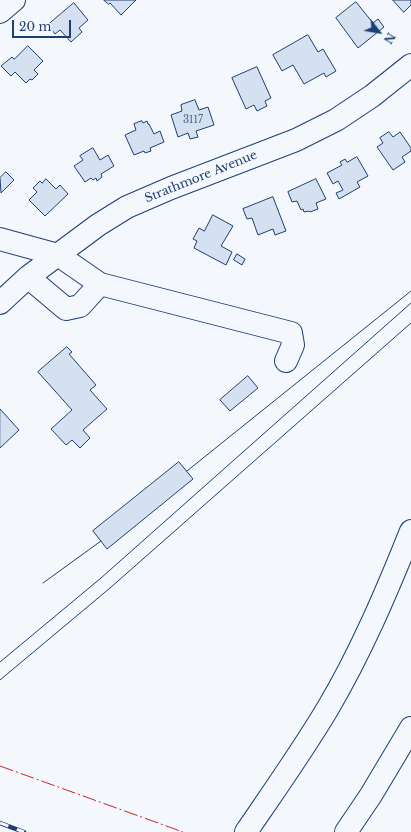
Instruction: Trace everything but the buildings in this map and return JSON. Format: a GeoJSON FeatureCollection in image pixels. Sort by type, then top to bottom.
{"type":"FeatureCollection","features":[{"type":"Feature","properties":{"kind":"main road"},"geometry":{"type":"LineString","coordinates":[[0,12],[14,0]]}},
{"type":"Feature","properties":{"kind":"main road","name":"Strathmore Avenue"},"geometry":{"type":"LineString","coordinates":[[0,303],[28,277],[98,225],[127,207],[171,188],[296,140],[336,120],[372,96],[411,64]]}},
{"type":"Feature","properties":{"kind":"main road"},"geometry":{"type":"LineString","coordinates":[[0,239],[58,255],[100,284],[291,333],[293,345],[286,361]]}},
{"type":"Feature","properties":{"kind":"main road"},"geometry":{"type":"LineString","coordinates":[[28,277],[66,309],[80,306],[100,284]]}},
{"type":"Feature","properties":{"kind":"main road"},"geometry":{"type":"LineString","coordinates":[[246,832],[291,767],[329,707],[362,644],[392,580],[411,531]]}},
{"type":"Feature","properties":{"kind":"main road"},"geometry":{"type":"LineString","coordinates":[[346,832],[371,795],[411,728]]}},
{"type":"Feature","properties":{"kind":"tram line"},"geometry":{"type":"LineString","coordinates":[[187,471],[411,291]]}},
{"type":"Feature","properties":{"kind":"tram line"},"geometry":{"type":"LineString","coordinates":[[0,662],[101,578],[411,303]]}},
{"type":"Feature","properties":{"kind":"tram line"},"geometry":{"type":"LineString","coordinates":[[0,680],[110,588],[411,323]]}},
{"type":"Feature","properties":{"kind":"tram line"},"geometry":{"type":"LineString","coordinates":[[43,583],[101,541]]}},
{"type":"Feature","properties":{"kind":"railway"},"geometry":{"type":"LineString","coordinates":[[0,823],[24,832]]}},
{"type":"Feature","properties":{"kind":"power"},"geometry":{"type":"LineString","coordinates":[[0,766],[183,832]]}}]}
